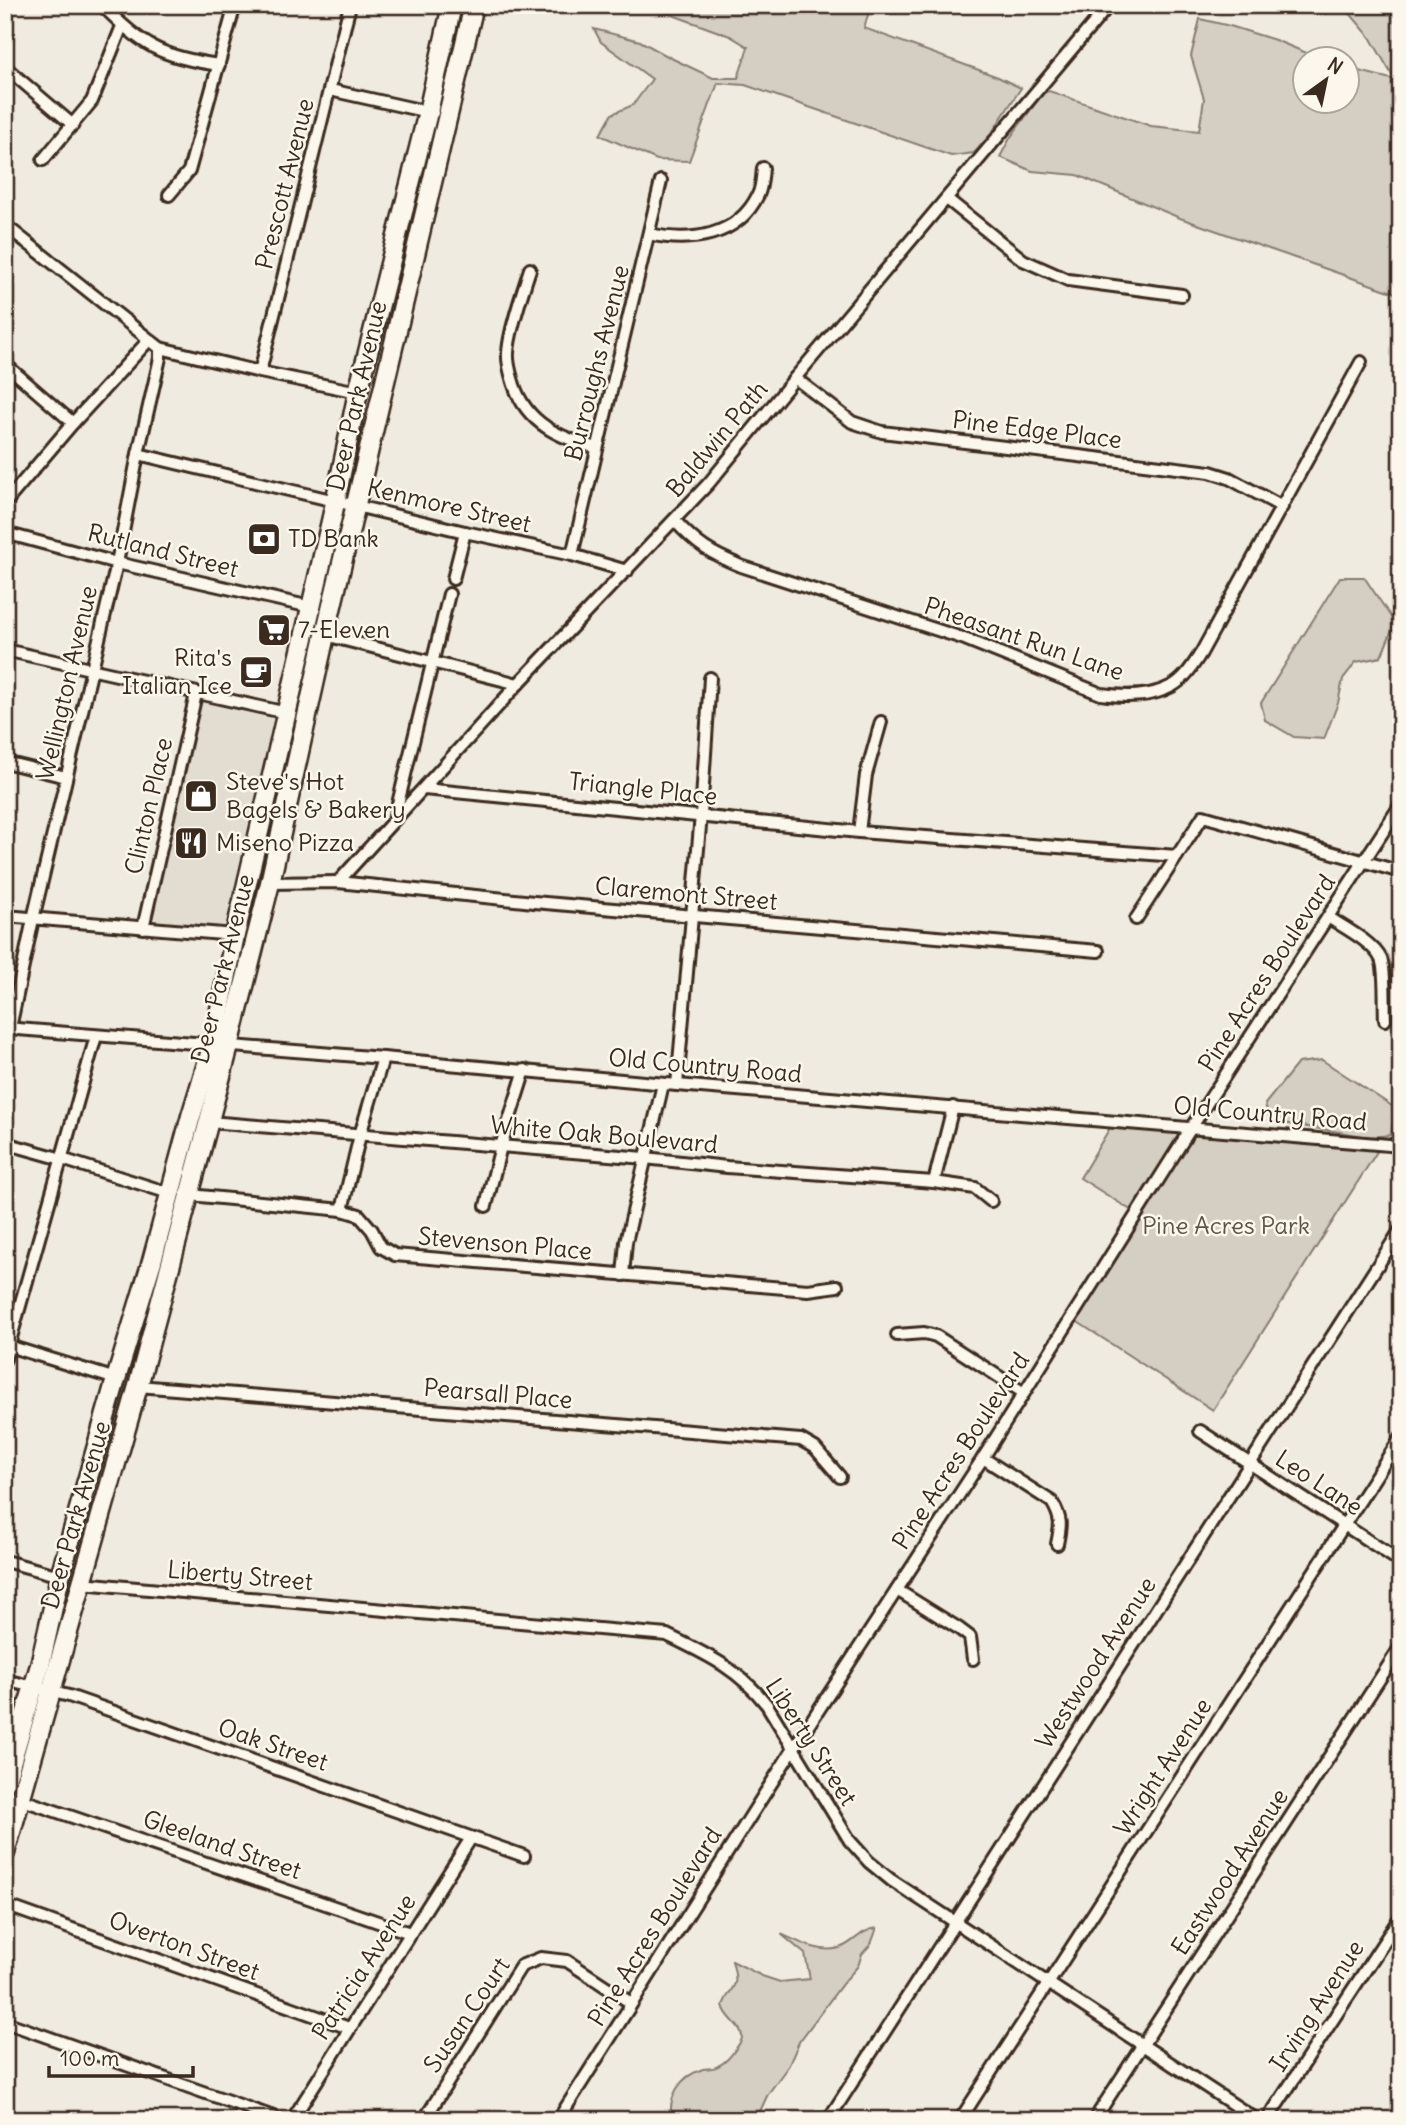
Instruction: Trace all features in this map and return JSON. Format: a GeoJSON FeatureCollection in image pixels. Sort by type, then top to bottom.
{"type":"FeatureCollection","features":[{"type":"Feature","properties":{"kind":"main road","name":"Deer Park Avenue"},"geometry":{"type":"LineString","coordinates":[[5,1853],[138,1386],[209,1122],[235,935],[358,392],[452,5]]}},
{"type":"Feature","properties":{"kind":"main road","name":"Deer Park Avenue"},"geometry":{"type":"LineString","coordinates":[[5,1783],[34,1689],[60,1576],[152,1261],[169,1193],[221,1045],[270,883],[474,5]]}},
{"type":"Feature","properties":{"kind":"street"},"geometry":{"type":"LineString","coordinates":[[102,5],[122,26],[153,48],[175,58],[219,65]]}},
{"type":"Feature","properties":{"kind":"street"},"geometry":{"type":"LineString","coordinates":[[169,195],[189,171],[235,5]]}},
{"type":"Feature","properties":{"kind":"street","name":"Prescott Avenue"},"geometry":{"type":"LineString","coordinates":[[260,372],[350,5]]}},
{"type":"Feature","properties":{"kind":"street"},"geometry":{"type":"LineString","coordinates":[[1097,20],[1100,5]]}},
{"type":"Feature","properties":{"kind":"street","name":"Baldwin Path"},"geometry":{"type":"LineString","coordinates":[[338,882],[519,684],[709,484],[1109,5]]}},
{"type":"Feature","properties":{"kind":"street"},"geometry":{"type":"LineString","coordinates":[[43,160],[92,101],[122,26]]}},
{"type":"Feature","properties":{"kind":"street"},"geometry":{"type":"LineString","coordinates":[[5,67],[73,125]]}},
{"type":"Feature","properties":{"kind":"street"},"geometry":{"type":"LineString","coordinates":[[330,90],[449,116]]}},
{"type":"Feature","properties":{"kind":"street"},"geometry":{"type":"LineString","coordinates":[[649,234],[672,239],[694,238],[715,233],[734,224],[752,206],[759,192],[763,168]]}},
{"type":"Feature","properties":{"kind":"street","name":"Burroughs Avenue"},"geometry":{"type":"LineString","coordinates":[[572,555],[661,181]]}},
{"type":"Feature","properties":{"kind":"street"},"geometry":{"type":"LineString","coordinates":[[947,199],[1023,260],[1068,280],[1182,295]]}},
{"type":"Feature","properties":{"kind":"street"},"geometry":{"type":"LineString","coordinates":[[5,225],[160,348],[358,392]]}},
{"type":"Feature","properties":{"kind":"street"},"geometry":{"type":"LineString","coordinates":[[530,268],[508,353],[510,373],[516,391],[526,411],[542,426],[578,443],[597,447]]}},
{"type":"Feature","properties":{"kind":"street"},"geometry":{"type":"LineString","coordinates":[[5,503],[73,423],[149,341]]}},
{"type":"Feature","properties":{"kind":"street","name":"Wellington Avenue"},"geometry":{"type":"LineString","coordinates":[[8,1028],[117,563],[160,348]]}},
{"type":"Feature","properties":{"kind":"street","name":"Pheasant Run Lane"},"geometry":{"type":"LineString","coordinates":[[675,522],[696,544],[722,559],[965,639],[1101,694],[1125,698],[1172,686],[1187,673],[1202,653],[1361,362]]}},
{"type":"Feature","properties":{"kind":"street"},"geometry":{"type":"LineString","coordinates":[[5,364],[73,423]]}},
{"type":"Feature","properties":{"kind":"street","name":"Pine Edge Place"},"geometry":{"type":"LineString","coordinates":[[795,378],[852,422],[882,432],[1210,472],[1229,478],[1282,507]]}},
{"type":"Feature","properties":{"kind":"street","name":"Kenmore Street"},"geometry":{"type":"LineString","coordinates":[[138,454],[572,555],[627,571]]}},
{"type":"Feature","properties":{"kind":"street"},"geometry":{"type":"LineString","coordinates":[[453,579],[465,531]]}},
{"type":"Feature","properties":{"kind":"street","name":"Rutland Street"},"geometry":{"type":"LineString","coordinates":[[5,533],[117,563],[311,607]]}},
{"type":"Feature","properties":{"kind":"street"},"geometry":{"type":"LineString","coordinates":[[394,819],[449,594]]}},
{"type":"Feature","properties":{"kind":"street"},"geometry":{"type":"LineString","coordinates":[[326,635],[519,684]]}},
{"type":"Feature","properties":{"kind":"street"},"geometry":{"type":"LineString","coordinates":[[5,650],[287,713]]}},
{"type":"Feature","properties":{"kind":"street"},"geometry":{"type":"LineString","coordinates":[[677,1085],[693,915],[710,678]]}},
{"type":"Feature","properties":{"kind":"street","name":"Clinton Place"},"geometry":{"type":"LineString","coordinates":[[144,928],[196,694]]}},
{"type":"Feature","properties":{"kind":"street"},"geometry":{"type":"LineString","coordinates":[[859,832],[866,775],[881,722]]}},
{"type":"Feature","properties":{"kind":"street"},"geometry":{"type":"LineString","coordinates":[[5,762],[66,777]]}},
{"type":"Feature","properties":{"kind":"street","name":"Triangle Place"},"geometry":{"type":"LineString","coordinates":[[424,789],[859,832],[1177,856]]}},
{"type":"Feature","properties":{"kind":"street","name":"Pine Acres Boulevard"},"geometry":{"type":"LineString","coordinates":[[558,2120],[793,1749],[983,1458],[1191,1128],[1401,804]]}},
{"type":"Feature","properties":{"kind":"street"},"geometry":{"type":"LineString","coordinates":[[1136,919],[1203,816],[1401,872]]}},
{"type":"Feature","properties":{"kind":"street","name":"Claremont Street"},"geometry":{"type":"LineString","coordinates":[[270,883],[338,882],[1098,950]]}},
{"type":"Feature","properties":{"kind":"street"},"geometry":{"type":"LineString","coordinates":[[5,916],[235,935]]}},
{"type":"Feature","properties":{"kind":"street"},"geometry":{"type":"LineString","coordinates":[[1328,918],[1371,947],[1381,959],[1385,1020]]}},
{"type":"Feature","properties":{"kind":"street","name":"Old Country Road"},"geometry":{"type":"LineString","coordinates":[[8,1028],[1401,1146]]}},
{"type":"Feature","properties":{"kind":"street"},"geometry":{"type":"LineString","coordinates":[[5,1359],[96,1036]]}},
{"type":"Feature","properties":{"kind":"street"},"geometry":{"type":"LineString","coordinates":[[342,1210],[360,1135],[383,1058]]}},
{"type":"Feature","properties":{"kind":"street"},"geometry":{"type":"LineString","coordinates":[[486,1206],[501,1146],[525,1070]]}},
{"type":"Feature","properties":{"kind":"street"},"geometry":{"type":"LineString","coordinates":[[623,1275],[626,1242],[663,1084]]}},
{"type":"Feature","properties":{"kind":"street"},"geometry":{"type":"LineString","coordinates":[[934,1182],[953,1107]]}},
{"type":"Feature","properties":{"kind":"street","name":"White Oak Boulevard"},"geometry":{"type":"LineString","coordinates":[[209,1122],[727,1167],[934,1182],[975,1188],[991,1201]]}},
{"type":"Feature","properties":{"kind":"street"},"geometry":{"type":"LineString","coordinates":[[5,1143],[62,1158],[169,1193]]}},
{"type":"Feature","properties":{"kind":"street","name":"Stevenson Place"},"geometry":{"type":"LineString","coordinates":[[190,1195],[342,1210],[359,1215],[372,1230],[381,1247],[395,1255],[808,1290],[836,1286]]}},
{"type":"Feature","properties":{"kind":"street","name":"Westwood Avenue"},"geometry":{"type":"LineString","coordinates":[[828,2120],[1401,1229]]}},
{"type":"Feature","properties":{"kind":"street"},"geometry":{"type":"LineString","coordinates":[[897,1335],[924,1333],[936,1336],[1024,1393]]}},
{"type":"Feature","properties":{"kind":"street"},"geometry":{"type":"LineString","coordinates":[[7,1346],[116,1379]]}},
{"type":"Feature","properties":{"kind":"street","name":"Pearsall Place"},"geometry":{"type":"LineString","coordinates":[[138,1386],[801,1440],[815,1448],[840,1477]]}},
{"type":"Feature","properties":{"kind":"street","name":"Leo Lane"},"geometry":{"type":"LineString","coordinates":[[1200,1431],[1401,1562]]}},
{"type":"Feature","properties":{"kind":"street","name":"Wright Avenue"},"geometry":{"type":"LineString","coordinates":[[960,2120],[1401,1437]]}},
{"type":"Feature","properties":{"kind":"street"},"geometry":{"type":"LineString","coordinates":[[983,1458],[1052,1502],[1061,1525],[1057,1544]]}},
{"type":"Feature","properties":{"kind":"street"},"geometry":{"type":"LineString","coordinates":[[5,1561],[60,1576]]}},
{"type":"Feature","properties":{"kind":"street","name":"Liberty Street"},"geometry":{"type":"LineString","coordinates":[[81,1583],[667,1635],[710,1656],[753,1687],[767,1705],[850,1841],[869,1862],[891,1880],[1257,2120]]}},
{"type":"Feature","properties":{"kind":"street"},"geometry":{"type":"LineString","coordinates":[[897,1590],[970,1637],[973,1659]]}},
{"type":"Feature","properties":{"kind":"street","name":"Eastwood Avenue"},"geometry":{"type":"LineString","coordinates":[[1094,2120],[1401,1646]]}},
{"type":"Feature","properties":{"kind":"street","name":"Oak Street"},"geometry":{"type":"LineString","coordinates":[[5,1680],[69,1696],[524,1856]]}},
{"type":"Feature","properties":{"kind":"street","name":"Gleeland Street"},"geometry":{"type":"LineString","coordinates":[[20,1799],[410,1933]]}},
{"type":"Feature","properties":{"kind":"street","name":"Patricia Avenue"},"geometry":{"type":"LineString","coordinates":[[292,2120],[471,1838]]}},
{"type":"Feature","properties":{"kind":"street","name":"Overton Street"},"geometry":{"type":"LineString","coordinates":[[5,1905],[349,2028]]}},
{"type":"Feature","properties":{"kind":"street","name":"Irving Avenue"},"geometry":{"type":"LineString","coordinates":[[1267,2120],[1401,1916]]}},
{"type":"Feature","properties":{"kind":"street","name":"Susan Court"},"geometry":{"type":"LineString","coordinates":[[424,2120],[521,1966],[541,1958],[567,1961],[631,2003]]}},
{"type":"Feature","properties":{"kind":"street"},"geometry":{"type":"LineString","coordinates":[[5,2022],[282,2120]]}},
{"type":"Feature","properties":{"kind":"shaded area"},"geometry":{"type":"Polygon","coordinates":[[[202,702],[273,719],[224,929],[153,922],[202,702]]]}},
{"type":"Feature","properties":{"kind":"green space"},"geometry":{"type":"Polygon","coordinates":[[[645,5],[871,5],[864,28],[1021,88],[991,134],[974,153],[951,156],[745,85],[718,83],[689,161],[657,160],[600,135],[612,114],[633,105],[652,79],[601,42],[594,29],[640,41],[713,78],[738,78],[748,47],[730,36],[645,5]]]}},
{"type":"Feature","properties":{"kind":"green space"},"geometry":{"type":"Polygon","coordinates":[[[1343,5],[1401,5],[1401,295],[1180,218],[1077,175],[1032,171],[1000,157],[1010,138],[1043,93],[1049,91],[1151,126],[1199,131],[1204,99],[1191,56],[1200,19],[1290,46],[1290,116],[1360,116],[1360,71],[1395,80],[1370,37],[1343,5]]]}},
{"type":"Feature","properties":{"kind":"green space"},"geometry":{"type":"Polygon","coordinates":[[[1340,577],[1364,577],[1395,623],[1381,657],[1356,662],[1343,679],[1338,703],[1324,739],[1294,737],[1265,720],[1261,703],[1340,577]]]}},
{"type":"Feature","properties":{"kind":"green space"},"geometry":{"type":"Polygon","coordinates":[[[1322,1060],[1395,1108],[1391,1135],[1370,1137],[1270,1121],[1265,1104],[1298,1063],[1322,1060]]]}},
{"type":"Feature","properties":{"kind":"green space","name":"Pine Acres Park"},"geometry":{"type":"Polygon","coordinates":[[[1111,1126],[1378,1150],[1213,1410],[1073,1319],[1140,1216],[1080,1178],[1111,1126]]]}},
{"type":"Feature","properties":{"kind":"green space"},"geometry":{"type":"Polygon","coordinates":[[[877,1928],[858,1966],[799,2042],[789,2065],[768,2094],[756,2120],[672,2120],[672,2103],[682,2082],[695,2072],[715,2068],[724,2062],[742,2040],[739,2029],[723,2005],[735,1982],[732,1961],[780,1982],[810,1979],[805,1954],[781,1934],[812,1947],[836,1949],[877,1928]]]}},
{"type":"Feature","properties":{"kind":"place","name":"TD Bank"},"geometry":{"type":"Point","coordinates":[264,539]}},
{"type":"Feature","properties":{"kind":"place","name":"7-Eleven"},"geometry":{"type":"Point","coordinates":[274,630]}},
{"type":"Feature","properties":{"kind":"place","name":"Rita's Italian Ice"},"geometry":{"type":"Point","coordinates":[256,672]}},
{"type":"Feature","properties":{"kind":"place","name":"Steve's Hot Bagels & Bakery"},"geometry":{"type":"Point","coordinates":[201,796]}},
{"type":"Feature","properties":{"kind":"place","name":"Miseno Pizza"},"geometry":{"type":"Point","coordinates":[191,843]}}]}
